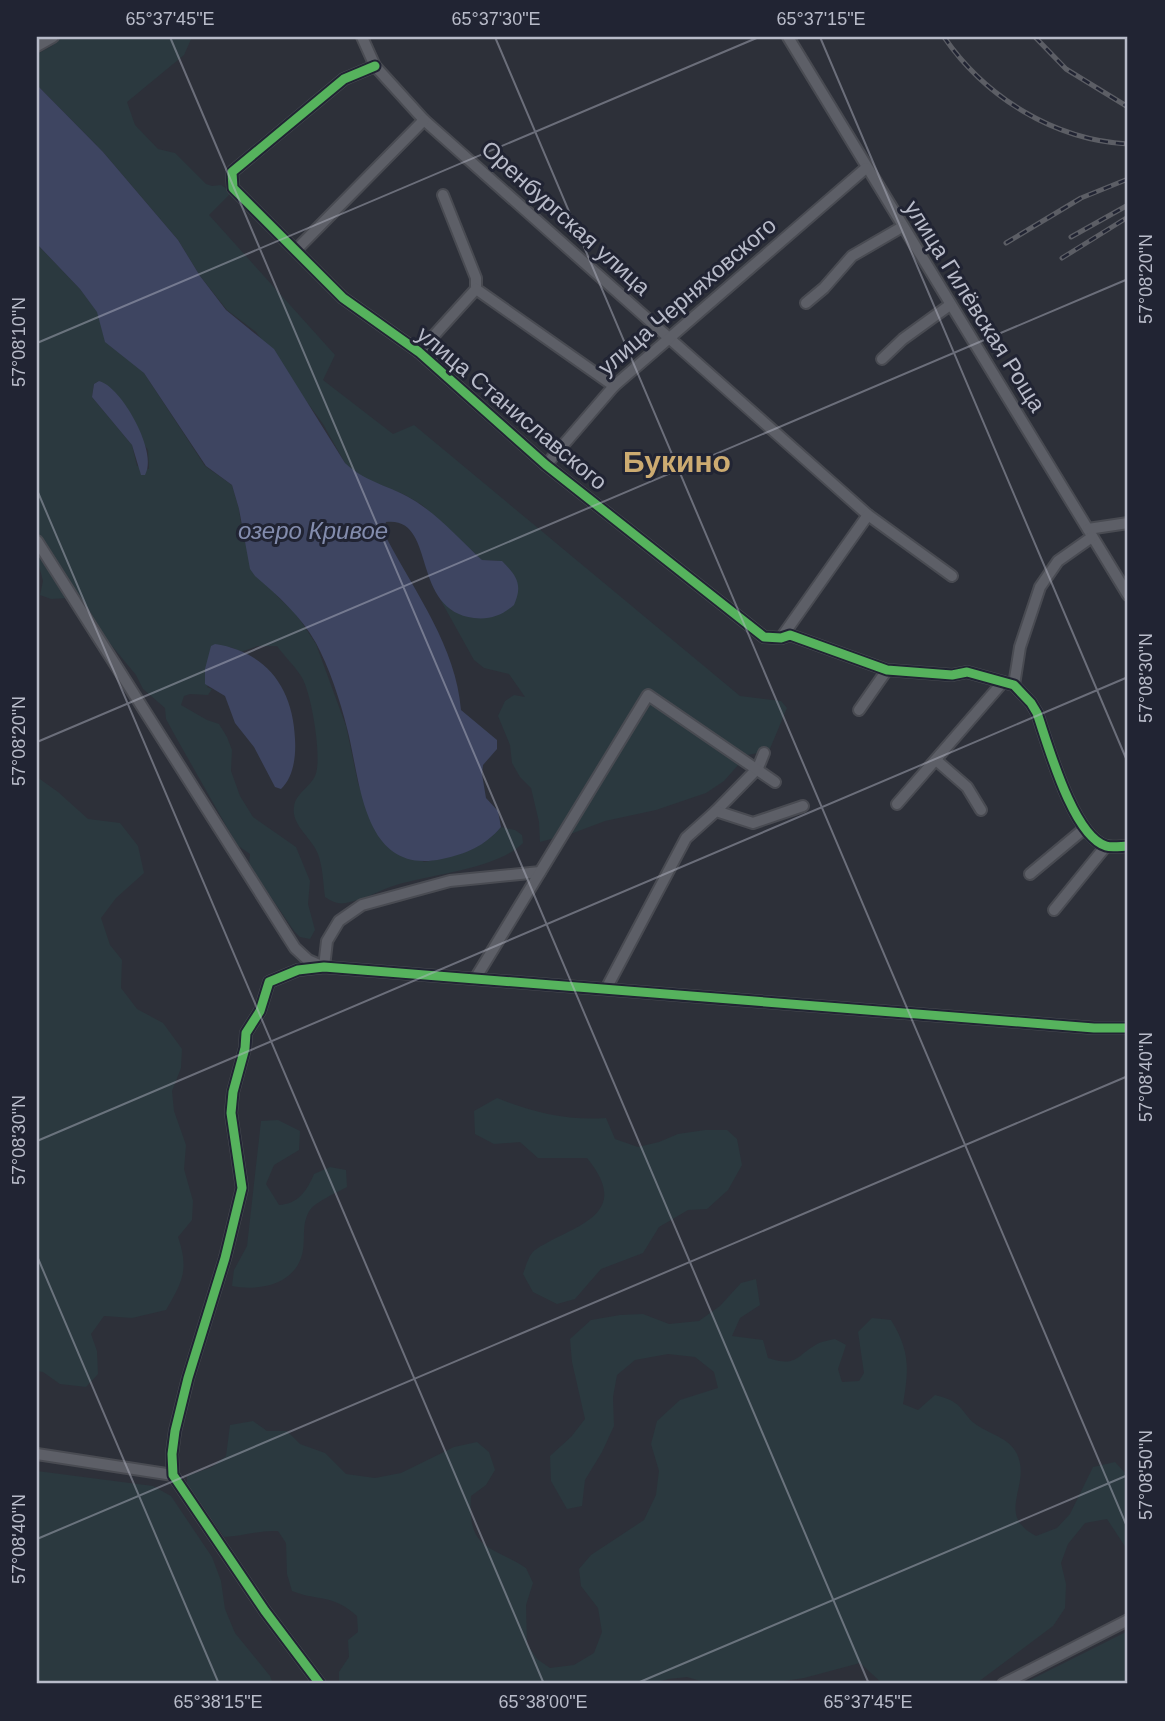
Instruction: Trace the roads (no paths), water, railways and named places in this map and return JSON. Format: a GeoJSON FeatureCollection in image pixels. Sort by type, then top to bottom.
{"type":"FeatureCollection","features":[{"type":"Feature","properties":{"kind":"street"},"geometry":{"type":"LineString","coordinates":[[37,46],[54,37]]}},
{"type":"Feature","properties":{"kind":"street","name":"Оренбургская улица"},"geometry":{"type":"LineString","coordinates":[[362,37],[375,66],[424,120],[868,515],[952,576]]}},
{"type":"Feature","properties":{"kind":"street","name":"улица Гилёвская Роща"},"geometry":{"type":"LineString","coordinates":[[788,37],[1128,596]]}},
{"type":"Feature","properties":{"kind":"street","name":"улица Станиславского"},"geometry":{"type":"LineString","coordinates":[[375,66],[344,79],[232,172],[233,188],[343,298],[419,352],[546,465],[764,637],[781,638],[790,635],[887,670],[952,675],[967,672],[1014,685]]}},
{"type":"Feature","properties":{"kind":"street"},"geometry":{"type":"LineString","coordinates":[[296,250],[424,120]]}},
{"type":"Feature","properties":{"kind":"street","name":"улица Черняховского"},"geometry":{"type":"LineString","coordinates":[[546,465],[614,386],[866,168]]}},
{"type":"Feature","properties":{"kind":"street"},"geometry":{"type":"LineString","coordinates":[[419,352],[476,289],[476,278],[443,195]]}},
{"type":"Feature","properties":{"kind":"street"},"geometry":{"type":"LineString","coordinates":[[806,303],[824,288],[852,256],[902,227]]}},
{"type":"Feature","properties":{"kind":"street"},"geometry":{"type":"LineString","coordinates":[[476,289],[614,386]]}},
{"type":"Feature","properties":{"kind":"street"},"geometry":{"type":"LineString","coordinates":[[882,359],[903,339],[950,304]]}},
{"type":"Feature","properties":{"kind":"street"},"geometry":{"type":"LineString","coordinates":[[781,638],[868,515]]}},
{"type":"Feature","properties":{"kind":"street"},"geometry":{"type":"LineString","coordinates":[[1128,523],[1090,533],[1058,561],[1040,587],[1020,648],[1014,685],[1037,713],[1071,806],[1084,829],[1106,846],[1128,846]]}},
{"type":"Feature","properties":{"kind":"street"},"geometry":{"type":"LineString","coordinates":[[37,541],[295,948],[308,960],[324,967]]}},
{"type":"Feature","properties":{"kind":"street"},"geometry":{"type":"LineString","coordinates":[[859,710],[887,670]]}},
{"type":"Feature","properties":{"kind":"street"},"geometry":{"type":"LineString","coordinates":[[897,804],[1003,682]]}},
{"type":"Feature","properties":{"kind":"street"},"geometry":{"type":"LineString","coordinates":[[475,979],[648,695],[775,782]]}},
{"type":"Feature","properties":{"kind":"street"},"geometry":{"type":"LineString","coordinates":[[606,989],[686,838],[757,769],[764,753]]}},
{"type":"Feature","properties":{"kind":"street"},"geometry":{"type":"LineString","coordinates":[[936,760],[967,787],[981,810]]}},
{"type":"Feature","properties":{"kind":"street"},"geometry":{"type":"LineString","coordinates":[[716,811],[753,822],[803,806]]}},
{"type":"Feature","properties":{"kind":"street"},"geometry":{"type":"LineString","coordinates":[[1030,874],[1084,829]]}},
{"type":"Feature","properties":{"kind":"street"},"geometry":{"type":"LineString","coordinates":[[1054,910],[1106,846]]}},
{"type":"Feature","properties":{"kind":"street"},"geometry":{"type":"LineString","coordinates":[[324,967],[327,941],[339,920],[362,905],[450,881],[540,872]]}},
{"type":"Feature","properties":{"kind":"street"},"geometry":{"type":"LineString","coordinates":[[320,1684],[265,1611],[173,1475],[172,1454],[178,1418],[225,1258],[242,1188],[230,1113],[233,1092],[245,1048],[246,1033],[260,1011],[269,982],[298,970],[324,967],[1128,1028]]}},
{"type":"Feature","properties":{"kind":"street"},"geometry":{"type":"LineString","coordinates":[[37,1454],[173,1475]]}},
{"type":"Feature","properties":{"kind":"street"},"geometry":{"type":"LineString","coordinates":[[1003,1684],[1128,1620]]}},
{"type":"Feature","properties":{"kind":"water","name":"озеро Кривое"},"geometry":{"type":"Polygon","coordinates":[[[37,85],[103,152],[178,240],[200,276],[226,310],[274,349],[345,463],[363,476],[412,499],[445,524],[482,560],[502,561],[515,576],[517,598],[514,605],[505,612],[491,617],[474,618],[454,611],[440,599],[431,583],[413,533],[402,524],[386,522],[384,529],[387,539],[443,643],[458,687],[461,710],[497,740],[497,749],[483,765],[482,774],[486,798],[498,811],[501,827],[482,844],[451,857],[416,860],[395,853],[380,839],[362,797],[344,717],[325,662],[316,643],[296,615],[250,569],[232,485],[206,466],[144,373],[105,342],[97,312],[80,289],[37,244],[37,85]]]}},
{"type":"Feature","properties":{"kind":"water"},"geometry":{"type":"Polygon","coordinates":[[[99,381],[117,395],[136,422],[147,452],[148,465],[145,475],[141,475],[132,445],[92,397],[94,384],[99,381]]]}},
{"type":"Feature","properties":{"kind":"water"},"geometry":{"type":"Polygon","coordinates":[[[215,644],[233,648],[263,664],[283,689],[293,721],[295,745],[291,772],[281,789],[275,787],[254,747],[235,723],[225,696],[205,684],[205,669],[211,646],[215,644]]]}},
{"type":"Feature","properties":{"kind":"railway"},"geometry":{"type":"LineString","coordinates":[[944,37],[980,78],[1024,112],[1074,134],[1128,144]]}},
{"type":"Feature","properties":{"kind":"railway"},"geometry":{"type":"LineString","coordinates":[[1035,37],[1066,69],[1128,107]]}},
{"type":"Feature","properties":{"kind":"railway"},"geometry":{"type":"LineString","coordinates":[[1006,243],[1081,198],[1128,179]]}},
{"type":"Feature","properties":{"kind":"railway"},"geometry":{"type":"LineString","coordinates":[[1071,237],[1128,205]]}},
{"type":"Feature","properties":{"kind":"railway"},"geometry":{"type":"LineString","coordinates":[[1062,258],[1128,217]]}},
{"type":"Feature","properties":{"kind":"district","name":"Букино"},"geometry":{"type":"Point","coordinates":[677,461]}}]}
